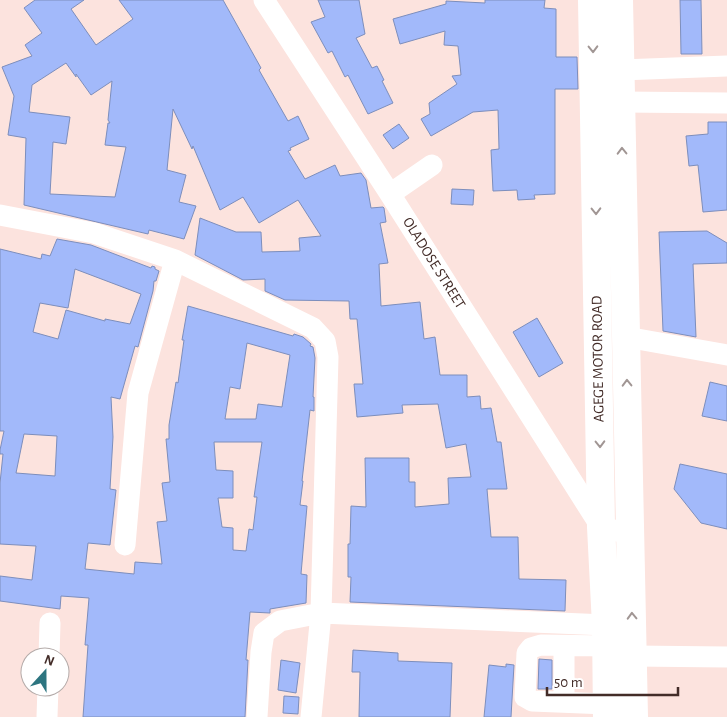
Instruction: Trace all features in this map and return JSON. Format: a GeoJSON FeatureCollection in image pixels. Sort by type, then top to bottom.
{"type":"FeatureCollection","features":[{"type":"Feature","properties":{"kind":"main road","name":"AGEGE MOTOR ROAD"},"geometry":{"type":"LineString","coordinates":[[592,0],[601,527],[607,710]]}},
{"type":"Feature","properties":{"kind":"main road","name":"AGEGE MOTOR ROAD"},"geometry":{"type":"LineString","coordinates":[[619,0],[634,717]]}},
{"type":"Feature","properties":{"kind":"street","name":"OLADOSE STREET"},"geometry":{"type":"LineString","coordinates":[[264,0],[390,194],[601,527]]}},
{"type":"Feature","properties":{"kind":"street"},"geometry":{"type":"LineString","coordinates":[[621,70],[727,66]]}},
{"type":"Feature","properties":{"kind":"street"},"geometry":{"type":"LineString","coordinates":[[622,102],[727,103]]}},
{"type":"Feature","properties":{"kind":"street"},"geometry":{"type":"LineString","coordinates":[[390,194],[432,165]]}},
{"type":"Feature","properties":{"kind":"street"},"geometry":{"type":"LineString","coordinates":[[0,215],[94,234],[175,260],[313,328],[326,341],[328,357],[321,613],[311,717]]}},
{"type":"Feature","properties":{"kind":"street"},"geometry":{"type":"LineString","coordinates":[[124,545],[138,392],[175,260]]}},
{"type":"Feature","properties":{"kind":"street"},"geometry":{"type":"LineString","coordinates":[[626,338],[727,356]]}},
{"type":"Feature","properties":{"kind":"street"},"geometry":{"type":"LineString","coordinates":[[601,527],[630,534]]}},
{"type":"Feature","properties":{"kind":"street"},"geometry":{"type":"LineString","coordinates":[[257,717],[264,633],[280,620],[321,613],[606,636]]}},
{"type":"Feature","properties":{"kind":"street"},"geometry":{"type":"LineString","coordinates":[[49,647],[50,622]]}},
{"type":"Feature","properties":{"kind":"street"},"geometry":{"type":"LineString","coordinates":[[606,636],[564,646],[541,645],[529,649],[527,653],[525,697],[532,701],[564,702],[607,710]]}},
{"type":"Feature","properties":{"kind":"street"},"geometry":{"type":"LineString","coordinates":[[564,646],[564,702]]}},
{"type":"Feature","properties":{"kind":"street"},"geometry":{"type":"LineString","coordinates":[[633,656],[727,657]]}},
{"type":"Feature","properties":{"kind":"street"},"geometry":{"type":"LineString","coordinates":[[47,717],[48,697]]}},
{"type":"Feature","properties":{"kind":"building"},"geometry":{"type":"Polygon","coordinates":[[[35,0],[84,0],[71,9],[96,45],[133,19],[119,0],[223,0],[288,121],[298,116],[309,139],[290,148],[291,150],[288,151],[305,179],[335,165],[340,176],[361,173],[366,180],[371,208],[384,208],[386,222],[380,223],[388,263],[379,264],[381,306],[420,302],[424,339],[435,337],[440,375],[467,375],[467,397],[480,396],[481,409],[491,408],[497,442],[501,442],[507,489],[487,489],[491,537],[518,537],[519,579],[566,580],[565,611],[350,602],[351,577],[348,577],[348,544],[350,544],[351,506],[366,507],[365,458],[409,458],[409,482],[415,482],[415,507],[449,504],[448,478],[471,477],[466,444],[446,448],[438,404],[402,405],[403,413],[357,417],[354,384],[363,384],[357,319],[350,319],[349,301],[285,300],[265,291],[265,279],[243,280],[195,255],[200,218],[236,232],[261,232],[262,252],[300,251],[299,238],[321,236],[298,200],[259,223],[243,197],[220,210],[193,146],[192,149],[173,109],[167,170],[186,175],[179,202],[196,206],[184,239],[149,230],[148,234],[24,205],[26,138],[8,135],[14,96],[2,67],[32,56],[25,45],[42,33],[24,8],[35,0]],[[66,63],[32,85],[29,112],[70,117],[66,144],[53,142],[50,194],[115,197],[126,147],[105,145],[108,123],[110,123],[108,120],[112,81],[91,95],[76,74],[76,77],[66,63]]]}},
{"type":"Feature","properties":{"kind":"building"},"geometry":{"type":"Polygon","coordinates":[[[318,0],[359,0],[365,34],[356,38],[372,68],[377,66],[393,103],[368,114],[348,75],[345,77],[332,51],[328,53],[311,22],[325,17],[318,0]]]}},
{"type":"Feature","properties":{"kind":"building"},"geometry":{"type":"Polygon","coordinates":[[[485,0],[545,0],[544,8],[556,9],[556,57],[577,57],[578,89],[555,89],[555,194],[534,195],[535,199],[518,200],[517,190],[493,191],[491,150],[499,149],[498,110],[473,112],[431,136],[421,119],[430,114],[429,103],[457,84],[452,76],[461,75],[458,46],[444,45],[445,31],[400,44],[393,19],[446,4],[446,1],[485,3],[485,0]]]}},
{"type":"Feature","properties":{"kind":"building"},"geometry":{"type":"Polygon","coordinates":[[[680,0],[701,0],[702,54],[681,54],[680,0]]]}},
{"type":"Feature","properties":{"kind":"building"},"geometry":{"type":"Polygon","coordinates":[[[708,122],[727,122],[727,210],[703,212],[698,165],[689,166],[686,136],[708,134],[708,122]]]}},
{"type":"Feature","properties":{"kind":"building"},"geometry":{"type":"Polygon","coordinates":[[[399,124],[409,138],[393,149],[383,135],[399,124]]]}},
{"type":"Feature","properties":{"kind":"building"},"geometry":{"type":"Polygon","coordinates":[[[452,189],[474,190],[473,205],[451,204],[452,189]]]}},
{"type":"Feature","properties":{"kind":"building"},"geometry":{"type":"Polygon","coordinates":[[[707,231],[727,243],[727,263],[693,264],[696,337],[663,331],[659,232],[707,231]]]}},
{"type":"Feature","properties":{"kind":"building"},"geometry":{"type":"Polygon","coordinates":[[[57,239],[91,245],[151,268],[152,266],[155,267],[159,271],[156,281],[154,281],[138,347],[135,346],[120,399],[111,397],[113,437],[110,489],[116,490],[110,545],[88,543],[85,569],[134,574],[135,562],[162,564],[157,522],[167,521],[162,483],[170,482],[166,439],[169,439],[169,425],[176,382],[178,383],[184,340],[182,340],[188,306],[293,336],[294,334],[303,337],[313,347],[315,358],[314,411],[310,410],[300,505],[307,506],[301,574],[307,575],[306,603],[270,609],[270,613],[250,612],[246,660],[248,660],[245,717],[83,717],[88,645],[85,645],[89,598],[61,596],[60,609],[0,601],[0,576],[32,580],[36,546],[0,544],[0,483],[3,454],[0,454],[0,450],[4,431],[0,431],[0,249],[41,259],[42,254],[50,256],[57,239]],[[75,269],[68,308],[40,303],[33,332],[58,339],[66,310],[105,321],[105,319],[130,324],[141,294],[75,269]],[[247,343],[240,389],[230,387],[225,419],[256,419],[258,404],[282,407],[290,355],[247,343]],[[24,434],[16,473],[55,476],[57,436],[24,434]],[[214,442],[216,470],[233,471],[233,498],[218,498],[222,527],[233,528],[233,550],[246,551],[249,529],[253,530],[257,497],[254,497],[262,442],[214,442]]]}},
{"type":"Feature","properties":{"kind":"building"},"geometry":{"type":"Polygon","coordinates":[[[537,318],[563,363],[539,377],[513,332],[537,318]]]}},
{"type":"Feature","properties":{"kind":"building"},"geometry":{"type":"Polygon","coordinates":[[[710,382],[727,386],[727,421],[702,416],[710,382]]]}},
{"type":"Feature","properties":{"kind":"building"},"geometry":{"type":"Polygon","coordinates":[[[680,464],[727,474],[727,529],[701,523],[674,489],[680,464]]]}},
{"type":"Feature","properties":{"kind":"building"},"geometry":{"type":"Polygon","coordinates":[[[353,650],[398,653],[398,661],[452,663],[450,717],[359,717],[360,672],[352,672],[353,650]]]}},
{"type":"Feature","properties":{"kind":"building"},"geometry":{"type":"Polygon","coordinates":[[[539,659],[552,660],[552,689],[538,689],[539,659]]]}},
{"type":"Feature","properties":{"kind":"building"},"geometry":{"type":"Polygon","coordinates":[[[281,660],[300,663],[296,693],[278,690],[281,660]]]}},
{"type":"Feature","properties":{"kind":"building"},"geometry":{"type":"Polygon","coordinates":[[[506,664],[514,665],[511,717],[484,717],[489,665],[506,667],[506,664]]]}},
{"type":"Feature","properties":{"kind":"building"},"geometry":{"type":"Polygon","coordinates":[[[284,696],[299,697],[298,714],[283,713],[284,696]]]}}]}
